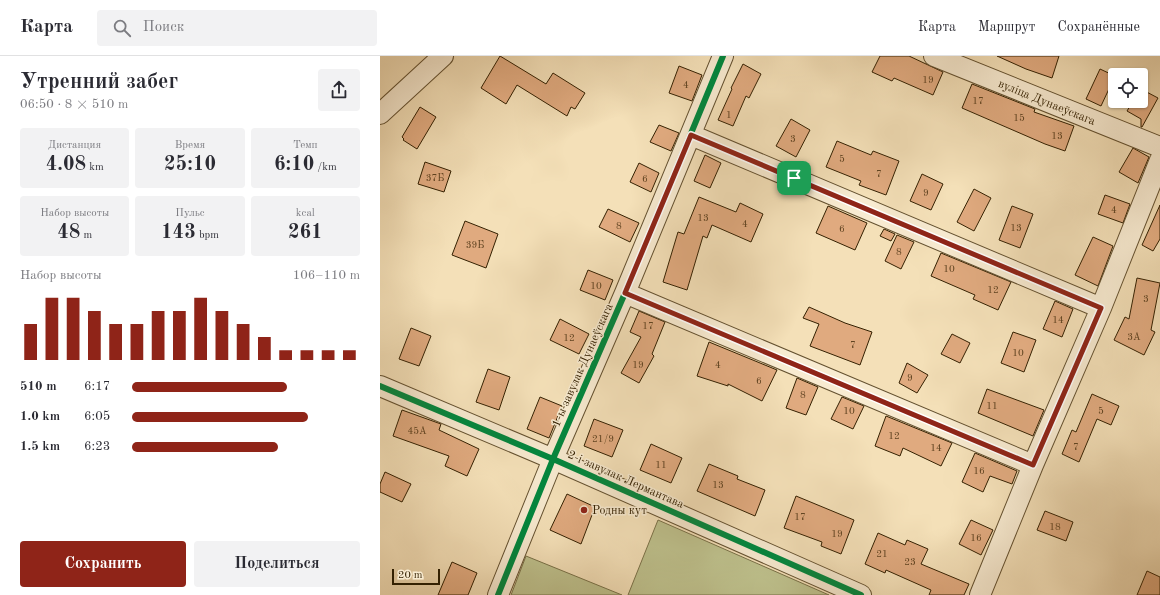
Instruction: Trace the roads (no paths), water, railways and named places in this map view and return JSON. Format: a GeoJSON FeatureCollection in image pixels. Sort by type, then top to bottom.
{"type":"FeatureCollection","features":[{"type":"Feature","properties":{"kind":"street"},"geometry":{"type":"LineString","coordinates":[[380,114],[443,56]]}},
{"type":"Feature","properties":{"kind":"street","name":"1-ы завулак Дунаеўскага"},"geometry":{"type":"LineString","coordinates":[[498,595],[553,459],[625,293],[723,56]]}},
{"type":"Feature","properties":{"kind":"street","name":"вуліца Дунаеўскага"},"geometry":{"type":"LineString","coordinates":[[934,56],[1160,147]]}},
{"type":"Feature","properties":{"kind":"street"},"geometry":{"type":"LineString","coordinates":[[691,135],[1101,308]]}},
{"type":"Feature","properties":{"kind":"street"},"geometry":{"type":"LineString","coordinates":[[980,595],[1033,465],[1101,308],[1160,160]]}},
{"type":"Feature","properties":{"kind":"street"},"geometry":{"type":"LineString","coordinates":[[625,293],[1033,465]]}},
{"type":"Feature","properties":{"kind":"street","name":"2-і завулак Лермантава"},"geometry":{"type":"LineString","coordinates":[[380,386],[553,459],[861,595]]}},
{"type":"Feature","properties":{"kind":"place","name":"Родны кут"},"geometry":{"type":"Point","coordinates":[584,510]}}]}
